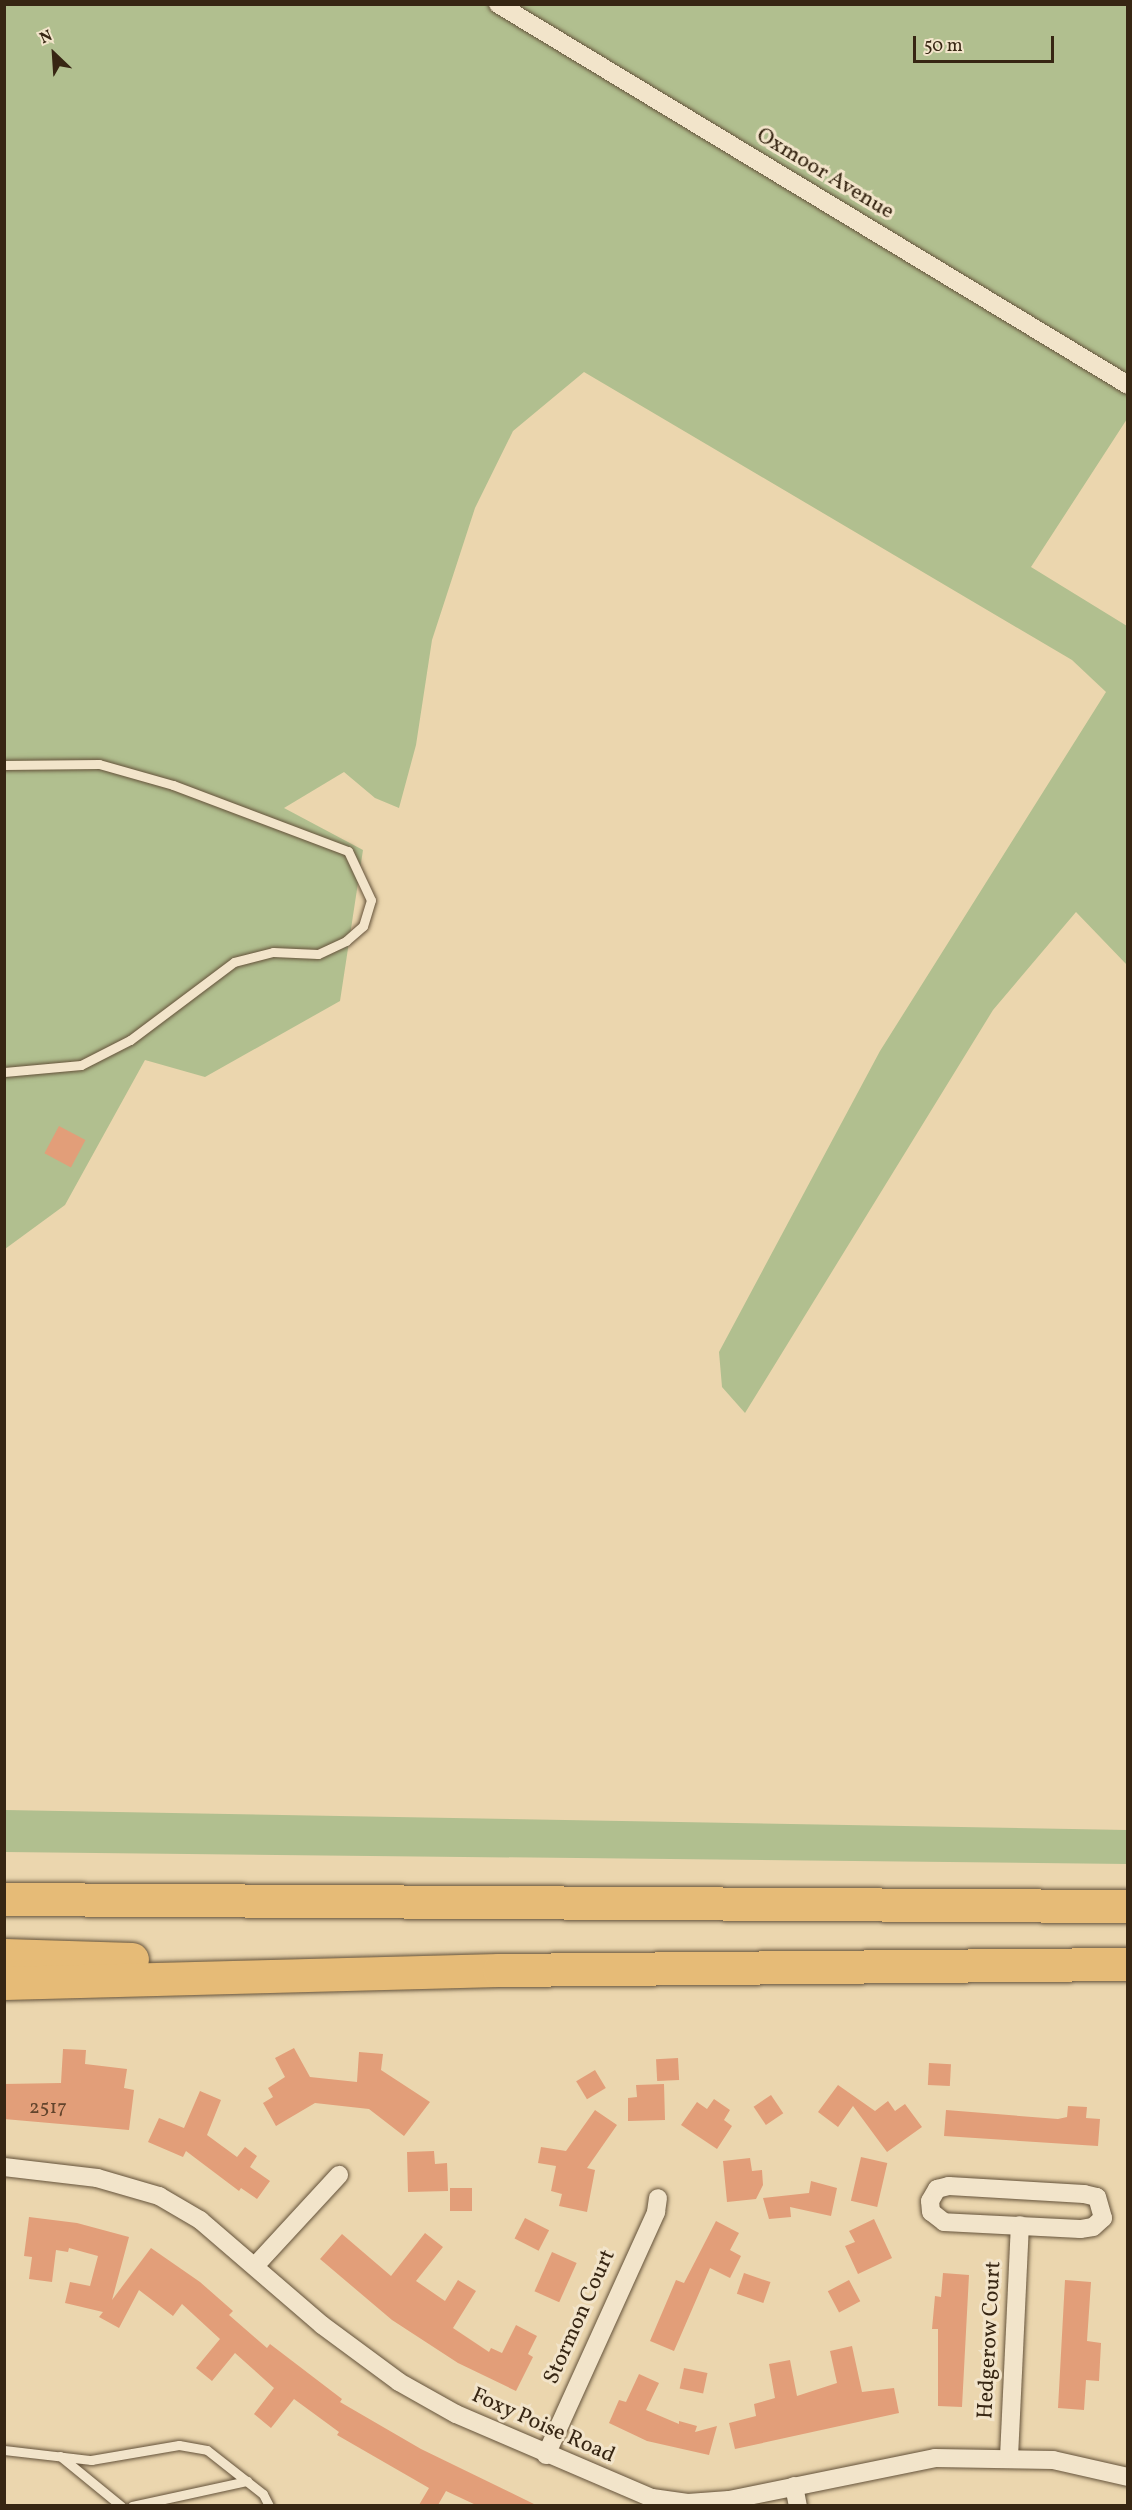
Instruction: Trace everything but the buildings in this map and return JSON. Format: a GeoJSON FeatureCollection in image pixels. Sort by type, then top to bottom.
{"type":"FeatureCollection","features":[{"type":"Feature","properties":{"kind":"highway"},"geometry":{"type":"LineString","coordinates":[[4,1899],[1128,1906]]}},
{"type":"Feature","properties":{"kind":"highway"},"geometry":{"type":"LineString","coordinates":[[4,1955],[499,1970]]}},
{"type":"Feature","properties":{"kind":"highway"},"geometry":{"type":"LineString","coordinates":[[4,1983],[499,1970],[1128,1964]]}},
{"type":"Feature","properties":{"kind":"street","name":"Oxmoor Avenue"},"geometry":{"type":"LineString","coordinates":[[498,4],[1128,385]]}},
{"type":"Feature","properties":{"kind":"street","name":"Foxy Poise Road"},"geometry":{"type":"LineString","coordinates":[[4,2167],[97,2178],[159,2196],[200,2220],[322,2325],[399,2382],[456,2414],[546,2455],[631,2491],[667,2501],[729,2500],[935,2458],[1009,2457],[1085,2465],[1128,2477]]}},
{"type":"Feature","properties":{"kind":"street"},"geometry":{"type":"LineString","coordinates":[[255,2266],[339,2175]]}},
{"type":"Feature","properties":{"kind":"street"},"geometry":{"type":"LineString","coordinates":[[949,2186],[1084,2194],[1097,2197],[1103,2208],[1103,2218],[1093,2227],[1020,2225],[944,2222],[931,2212],[930,2201],[937,2189],[949,2186]]}},
{"type":"Feature","properties":{"kind":"street","name":"Stormon Court"},"geometry":{"type":"LineString","coordinates":[[546,2455],[656,2212],[658,2198]]}},
{"type":"Feature","properties":{"kind":"street","name":"Hedgerow Court"},"geometry":{"type":"LineString","coordinates":[[1009,2457],[1020,2225]]}},
{"type":"Feature","properties":{"kind":"street"},"geometry":{"type":"LineString","coordinates":[[794,2486],[798,2505]]}},
{"type":"Feature","properties":{"kind":"lane"},"geometry":{"type":"LineString","coordinates":[[4,765],[99,764],[173,785],[348,851],[371,900],[363,926],[346,941],[318,954],[273,951],[234,962],[130,1040],[81,1065],[4,1072]]}},
{"type":"Feature","properties":{"kind":"lane"},"geometry":{"type":"LineString","coordinates":[[4,2450],[91,2460],[179,2445],[207,2450],[263,2494],[269,2505]]}},
{"type":"Feature","properties":{"kind":"lane"},"geometry":{"type":"LineString","coordinates":[[60,2456],[121,2505]]}},
{"type":"Feature","properties":{"kind":"lane"},"geometry":{"type":"LineString","coordinates":[[132,2505],[247,2481]]}},
{"type":"Feature","properties":{"kind":"green space"},"geometry":{"type":"Polygon","coordinates":[[[5,5],[1127,5],[1127,419],[1031,567],[1127,626],[1127,965],[1076,912],[993,1010],[745,1413],[722,1387],[719,1352],[880,1051],[1106,692],[1072,660],[584,372],[513,431],[475,508],[432,640],[416,745],[399,808],[375,798],[344,772],[284,808],[363,850],[340,1001],[205,1077],[145,1060],[65,1205],[5,1249],[5,5]]]}},
{"type":"Feature","properties":{"kind":"green space"},"geometry":{"type":"Polygon","coordinates":[[[5,1810],[1127,1830],[1128,1864],[5,1852],[5,1810]]]}}]}
